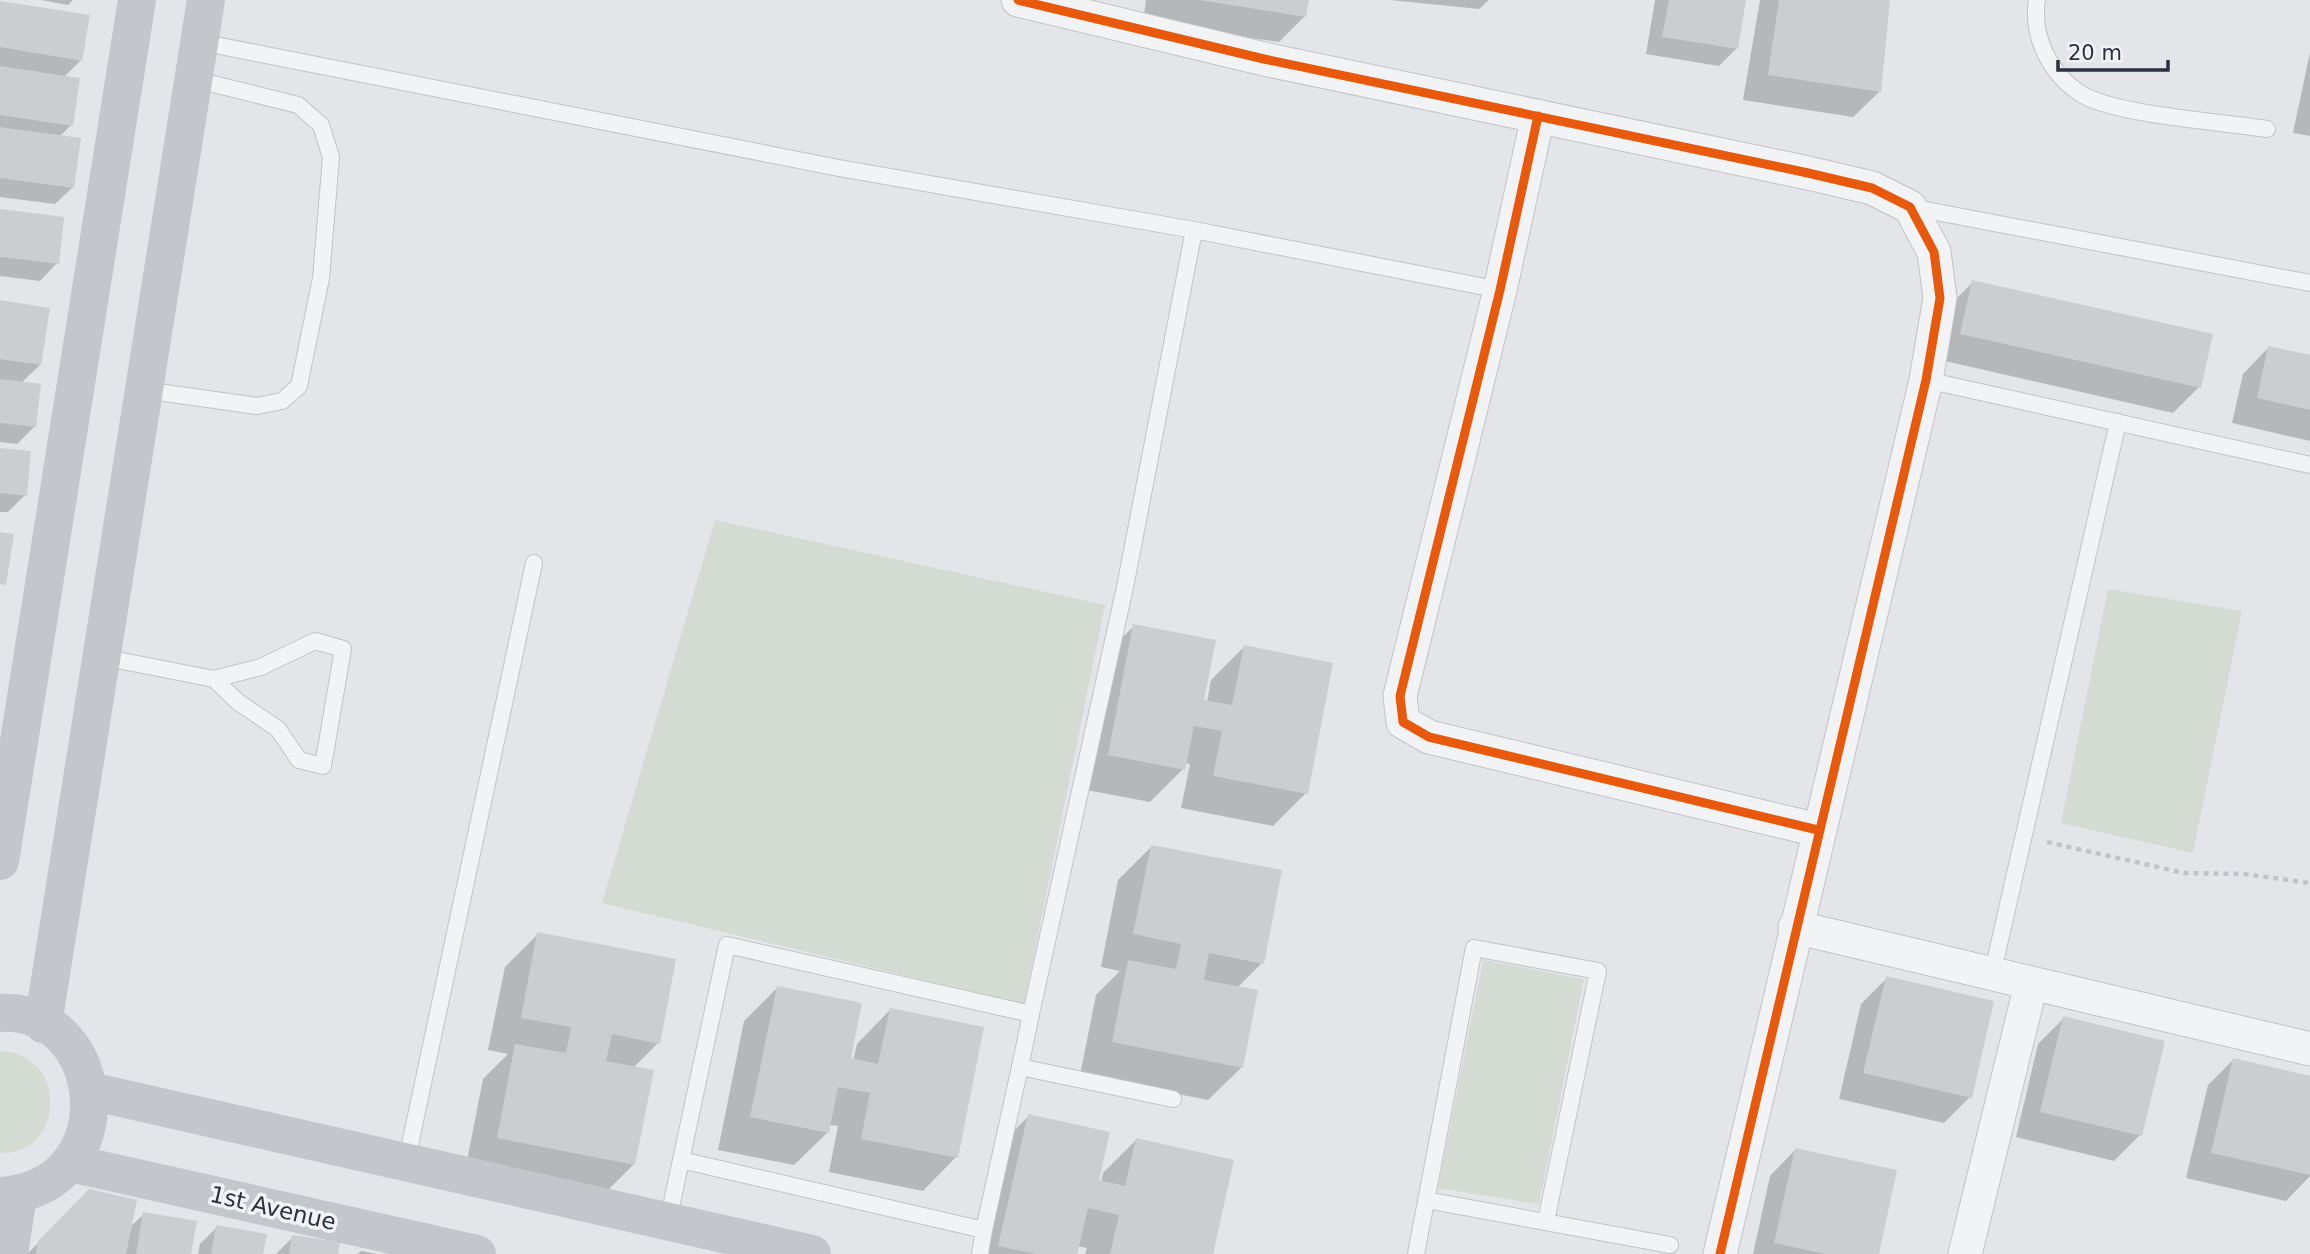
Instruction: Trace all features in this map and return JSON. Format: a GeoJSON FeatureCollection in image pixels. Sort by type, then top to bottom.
{"type":"FeatureCollection","features":[{"type":"Feature","properties":{"kind":"street"},"geometry":{"type":"LineString","coordinates":[[0,861],[137,0]]}},
{"type":"Feature","properties":{"kind":"street"},"geometry":{"type":"LineString","coordinates":[[43,1024],[206,0]]}},
{"type":"Feature","properties":{"kind":"street"},"geometry":{"type":"LineString","coordinates":[[1018,0],[1264,58],[1872,188],[1910,207],[1934,252],[1940,298],[1926,380],[1720,1254]]}},
{"type":"Feature","properties":{"kind":"street"},"geometry":{"type":"LineString","coordinates":[[1538,116],[1500,290],[1400,696],[1403,722],[1429,737],[1818,830]]}},
{"type":"Feature","properties":{"kind":"street"},"geometry":{"type":"LineString","coordinates":[[1795,927],[2310,1049]]}},
{"type":"Feature","properties":{"kind":"street"},"geometry":{"type":"LineString","coordinates":[[1965,1254],[2031,984]]}},
{"type":"Feature","properties":{"kind":"street"},"geometry":{"type":"LineString","coordinates":[[0,1013],[9,1013],[43,1024],[60,1035],[83,1069],[90,1091],[86,1135],[70,1163],[46,1184],[9,1195],[9,1254]]}},
{"type":"Feature","properties":{"kind":"street"},"geometry":{"type":"LineString","coordinates":[[90,1091],[812,1254]]}},
{"type":"Feature","properties":{"kind":"street","name":"1st Avenue"},"geometry":{"type":"LineString","coordinates":[[70,1163],[477,1254]]}},
{"type":"Feature","properties":{"kind":"lane"},"geometry":{"type":"LineString","coordinates":[[2037,0],[2036,32],[2058,77],[2084,96],[2125,108],[2267,129]]}},
{"type":"Feature","properties":{"kind":"lane"},"geometry":{"type":"LineString","coordinates":[[200,42],[839,168],[1194,230],[1500,290]]}},
{"type":"Feature","properties":{"kind":"lane"},"geometry":{"type":"LineString","coordinates":[[144,390],[257,405],[282,401],[299,386],[321,278],[331,157],[321,125],[298,105],[193,79]]}},
{"type":"Feature","properties":{"kind":"lane"},"geometry":{"type":"LineString","coordinates":[[1910,207],[2310,283]]}},
{"type":"Feature","properties":{"kind":"lane"},"geometry":{"type":"LineString","coordinates":[[980,1254],[1125,587],[1194,230]]}},
{"type":"Feature","properties":{"kind":"lane"},"geometry":{"type":"LineString","coordinates":[[1926,380],[2310,465]]}},
{"type":"Feature","properties":{"kind":"lane"},"geometry":{"type":"LineString","coordinates":[[1992,975],[2118,422]]}},
{"type":"Feature","properties":{"kind":"lane"},"geometry":{"type":"LineString","coordinates":[[406,1163],[534,563]]}},
{"type":"Feature","properties":{"kind":"lane"},"geometry":{"type":"LineString","coordinates":[[102,657],[214,679],[261,667],[315,642],[343,649],[323,766],[299,760],[278,729],[238,702],[214,679]]}},
{"type":"Feature","properties":{"kind":"lane"},"geometry":{"type":"LineString","coordinates":[[668,1222],[727,945],[1031,1014]]}},
{"type":"Feature","properties":{"kind":"lane"},"geometry":{"type":"LineString","coordinates":[[1416,1254],[1474,948],[1598,971],[1546,1222]]}},
{"type":"Feature","properties":{"kind":"lane"},"geometry":{"type":"LineString","coordinates":[[1020,1067],[1173,1100]]}},
{"type":"Feature","properties":{"kind":"lane"},"geometry":{"type":"LineString","coordinates":[[681,1160],[984,1230]]}},
{"type":"Feature","properties":{"kind":"lane"},"geometry":{"type":"LineString","coordinates":[[1426,1200],[1670,1245]]}},
{"type":"Feature","properties":{"kind":"path"},"geometry":{"type":"LineString","coordinates":[[2046,842],[2185,873],[2245,874],[2310,883]]}},
{"type":"Feature","properties":{"kind":"shaded area"},"geometry":{"type":"Polygon","coordinates":[[[715,520],[1105,605],[1024,1004],[602,903],[715,520]]]}},
{"type":"Feature","properties":{"kind":"shaded area"},"geometry":{"type":"Polygon","coordinates":[[[2108,589],[2242,611],[2193,853],[2061,823],[2108,589]]]}},
{"type":"Feature","properties":{"kind":"shaded area"},"geometry":{"type":"Polygon","coordinates":[[[1483,960],[1584,979],[1539,1204],[1438,1188],[1483,960]]]}},
{"type":"Feature","properties":{"kind":"shaded area"},"geometry":{"type":"Polygon","coordinates":[[[0,1051],[22,1056],[38,1068],[47,1084],[50,1103],[47,1122],[37,1138],[22,1149],[0,1153],[0,1051]]]}},
{"type":"Feature","properties":{"kind":"building"},"geometry":{"type":"Polygon","coordinates":[[[1199,0],[1309,0],[1306,17],[1199,0]]]}},
{"type":"Feature","properties":{"kind":"building"},"geometry":{"type":"Polygon","coordinates":[[[1669,0],[1746,0],[1738,49],[1662,37],[1669,0]]]}},
{"type":"Feature","properties":{"kind":"building"},"geometry":{"type":"Polygon","coordinates":[[[1779,0],[1890,0],[1881,92],[1768,75],[1779,0]]]}},
{"type":"Feature","properties":{"kind":"building"},"geometry":{"type":"Polygon","coordinates":[[[0,1],[90,15],[82,61],[0,47],[0,1]]]}},
{"type":"Feature","properties":{"kind":"building"},"geometry":{"type":"Polygon","coordinates":[[[0,66],[80,78],[73,126],[0,115],[0,66]]]}},
{"type":"Feature","properties":{"kind":"building"},"geometry":{"type":"Polygon","coordinates":[[[0,127],[81,138],[74,188],[0,178],[0,127]]]}},
{"type":"Feature","properties":{"kind":"building"},"geometry":{"type":"Polygon","coordinates":[[[0,209],[64,217],[59,264],[0,257],[0,209]]]}},
{"type":"Feature","properties":{"kind":"building"},"geometry":{"type":"Polygon","coordinates":[[[1972,280],[2213,334],[2201,388],[1960,334],[1972,280]]]}},
{"type":"Feature","properties":{"kind":"building"},"geometry":{"type":"Polygon","coordinates":[[[0,300],[50,308],[41,365],[0,359],[0,300]]]}},
{"type":"Feature","properties":{"kind":"building"},"geometry":{"type":"Polygon","coordinates":[[[2268,346],[2310,355],[2310,410],[2257,398],[2268,346]]]}},
{"type":"Feature","properties":{"kind":"building"},"geometry":{"type":"Polygon","coordinates":[[[0,379],[41,384],[36,427],[0,423],[0,379]]]}},
{"type":"Feature","properties":{"kind":"building"},"geometry":{"type":"Polygon","coordinates":[[[0,448],[31,451],[27,496],[0,493],[0,448]]]}},
{"type":"Feature","properties":{"kind":"building"},"geometry":{"type":"Polygon","coordinates":[[[0,532],[14,534],[6,585],[0,584],[0,532]]]}},
{"type":"Feature","properties":{"kind":"building"},"geometry":{"type":"Polygon","coordinates":[[[1133,624],[1216,640],[1204,700],[1232,705],[1244,645],[1333,663],[1308,794],[1213,776],[1222,731],[1194,726],[1185,770],[1108,755],[1133,624]]]}},
{"type":"Feature","properties":{"kind":"building"},"geometry":{"type":"Polygon","coordinates":[[[1151,845],[1282,870],[1264,964],[1209,953],[1204,980],[1258,990],[1243,1068],[1112,1042],[1128,960],[1176,969],[1181,944],[1133,934],[1151,845]]]}},
{"type":"Feature","properties":{"kind":"building"},"geometry":{"type":"Polygon","coordinates":[[[537,932],[676,959],[660,1044],[612,1034],[606,1061],[654,1070],[635,1165],[497,1138],[515,1044],[566,1053],[571,1027],[521,1018],[537,932]]]}},
{"type":"Feature","properties":{"kind":"building"},"geometry":{"type":"Polygon","coordinates":[[[1886,976],[1994,1001],[1972,1098],[1863,1073],[1886,976]]]}},
{"type":"Feature","properties":{"kind":"building"},"geometry":{"type":"Polygon","coordinates":[[[777,986],[862,1003],[851,1058],[878,1064],[890,1008],[984,1027],[958,1158],[861,1139],[870,1093],[838,1087],[829,1133],[750,1117],[777,986]]]}},
{"type":"Feature","properties":{"kind":"building"},"geometry":{"type":"Polygon","coordinates":[[[2063,1016],[2165,1041],[2142,1136],[2040,1112],[2063,1016]]]}},
{"type":"Feature","properties":{"kind":"building"},"geometry":{"type":"Polygon","coordinates":[[[2233,1058],[2310,1076],[2310,1175],[2211,1153],[2233,1058]]]}},
{"type":"Feature","properties":{"kind":"building"},"geometry":{"type":"Polygon","coordinates":[[[1028,1114],[1110,1132],[1099,1180],[1125,1186],[1136,1138],[1234,1160],[1213,1254],[1110,1254],[1119,1215],[1088,1208],[1077,1254],[1036,1254],[998,1246],[1028,1114]]]}},
{"type":"Feature","properties":{"kind":"building"},"geometry":{"type":"Polygon","coordinates":[[[1795,1148],[1897,1170],[1879,1254],[1825,1254],[1774,1243],[1795,1148]]]}},
{"type":"Feature","properties":{"kind":"building"},"geometry":{"type":"Polygon","coordinates":[[[89,1189],[137,1200],[126,1254],[36,1254],[38,1241],[89,1189]]]}},
{"type":"Feature","properties":{"kind":"building"},"geometry":{"type":"Polygon","coordinates":[[[143,1212],[197,1221],[191,1254],[136,1254],[143,1212]]]}},
{"type":"Feature","properties":{"kind":"building"},"geometry":{"type":"Polygon","coordinates":[[[216,1225],[267,1234],[263,1254],[211,1254],[216,1225]]]}},
{"type":"Feature","properties":{"kind":"building"},"geometry":{"type":"Polygon","coordinates":[[[292,1235],[340,1242],[338,1254],[289,1254],[292,1235]]]}},
{"type":"Feature","properties":{"kind":"cycle path"},"geometry":{"type":"LineString","coordinates":[[1018,0],[1264,59],[1808,173],[1872,188],[1910,207],[1934,252],[1940,298],[1926,380],[1720,1254]]}},
{"type":"Feature","properties":{"kind":"cycle path"},"geometry":{"type":"LineString","coordinates":[[1538,116],[1500,290],[1400,696],[1403,722],[1429,737],[1818,830]]}}]}
